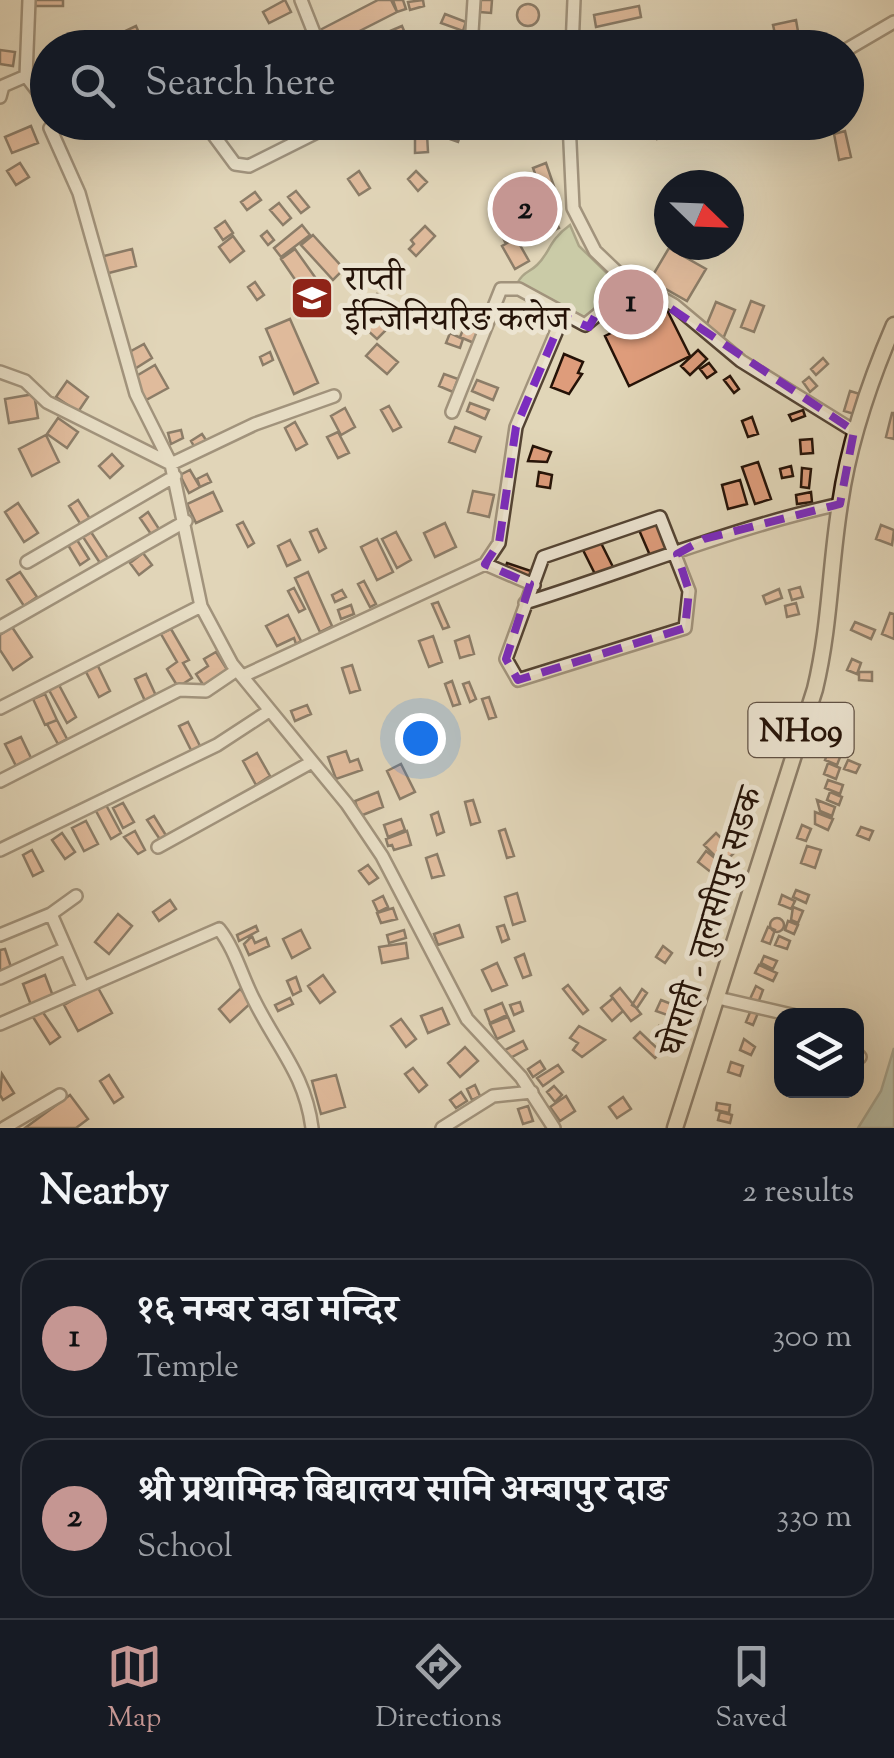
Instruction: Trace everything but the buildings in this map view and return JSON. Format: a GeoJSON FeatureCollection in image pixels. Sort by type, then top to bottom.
{"type":"FeatureCollection","features":[{"type":"Feature","properties":{"kind":"main road","name":"घोराही - तुलसीपुर सडक"},"geometry":{"type":"LineString","coordinates":[[676,1128],[826,646],[840,504],[854,431],[894,325]]}},
{"type":"Feature","properties":{"kind":"street"},"geometry":{"type":"LineString","coordinates":[[29,0],[26,76],[30,81]]}},
{"type":"Feature","properties":{"kind":"street"},"geometry":{"type":"LineString","coordinates":[[301,0],[313,30]]}},
{"type":"Feature","properties":{"kind":"street"},"geometry":{"type":"LineString","coordinates":[[472,30],[474,0]]}},
{"type":"Feature","properties":{"kind":"street"},"geometry":{"type":"LineString","coordinates":[[573,30],[574,0]]}},
{"type":"Feature","properties":{"kind":"street"},"geometry":{"type":"LineString","coordinates":[[864,40],[894,22]]}},
{"type":"Feature","properties":{"kind":"street"},"geometry":{"type":"LineString","coordinates":[[0,97],[3,86],[26,76]]}},
{"type":"Feature","properties":{"kind":"street"},"geometry":{"type":"LineString","coordinates":[[59,140],[79,193],[136,394],[173,470],[201,606],[240,673],[382,856],[467,1019],[532,1092],[554,1128]]}},
{"type":"Feature","properties":{"kind":"street"},"geometry":{"type":"LineString","coordinates":[[217,140],[235,164],[249,166],[301,140]]}},
{"type":"Feature","properties":{"kind":"street"},"geometry":{"type":"LineString","coordinates":[[573,140],[573,208],[595,251],[618,274],[674,305],[741,362],[854,431]]}},
{"type":"Feature","properties":{"kind":"street"},"geometry":{"type":"LineString","coordinates":[[452,412],[501,289],[519,289],[585,325],[592,322],[618,274]]}},
{"type":"Feature","properties":{"kind":"street"},"geometry":{"type":"LineString","coordinates":[[0,781],[179,690],[206,691],[485,564],[498,543],[516,427],[563,316]]}},
{"type":"Feature","properties":{"kind":"street"},"geometry":{"type":"LineString","coordinates":[[0,372],[25,381],[47,402],[173,470]]}},
{"type":"Feature","properties":{"kind":"street"},"geometry":{"type":"LineString","coordinates":[[27,562],[173,470],[255,424],[334,396]]}},
{"type":"Feature","properties":{"kind":"street"},"geometry":{"type":"LineString","coordinates":[[525,603],[677,554],[704,539],[840,504]]}},
{"type":"Feature","properties":{"kind":"street"},"geometry":{"type":"LineString","coordinates":[[660,517],[689,590],[685,628],[518,680],[506,659],[534,586],[543,558],[660,517]]}},
{"type":"Feature","properties":{"kind":"street"},"geometry":{"type":"LineString","coordinates":[[0,627],[186,522]]}},
{"type":"Feature","properties":{"kind":"street"},"geometry":{"type":"LineString","coordinates":[[485,564],[534,586]]}},
{"type":"Feature","properties":{"kind":"street"},"geometry":{"type":"LineString","coordinates":[[0,708],[201,606]]}},
{"type":"Feature","properties":{"kind":"street"},"geometry":{"type":"LineString","coordinates":[[0,850],[218,745],[269,711]]}},
{"type":"Feature","properties":{"kind":"street"},"geometry":{"type":"LineString","coordinates":[[158,847],[312,762]]}},
{"type":"Feature","properties":{"kind":"street"},"geometry":{"type":"LineString","coordinates":[[0,935],[50,914],[76,896]]}},
{"type":"Feature","properties":{"kind":"street"},"geometry":{"type":"LineString","coordinates":[[50,914],[82,985]]}},
{"type":"Feature","properties":{"kind":"street"},"geometry":{"type":"LineString","coordinates":[[0,1024],[82,985],[153,960],[219,929],[268,1028],[300,1077],[310,1100],[312,1128]]}},
{"type":"Feature","properties":{"kind":"street"},"geometry":{"type":"LineString","coordinates":[[0,978],[66,948]]}},
{"type":"Feature","properties":{"kind":"street"},"geometry":{"type":"LineString","coordinates":[[718,998],[774,1011]]}},
{"type":"Feature","properties":{"kind":"street"},"geometry":{"type":"LineString","coordinates":[[442,1128],[492,1096],[532,1092]]}},
{"type":"Feature","properties":{"kind":"street"},"geometry":{"type":"LineString","coordinates":[[4,1128],[60,1095]]}},
{"type":"Feature","properties":{"kind":"highlighted area"},"geometry":{"type":"Polygon","coordinates":[[[618,273],[854,431],[840,504],[704,539],[677,554],[689,591],[685,628],[518,680],[506,659],[530,584],[485,564],[499,543],[516,427],[563,316],[589,327],[618,273]]]}},
{"type":"Feature","properties":{"kind":"green space"},"geometry":{"type":"Polygon","coordinates":[[[570,225],[579,246],[611,277],[596,309],[584,317],[518,282],[570,225]]]}},
{"type":"Feature","properties":{"kind":"water"},"geometry":{"type":"Polygon","coordinates":[[[894,1048],[894,1128],[858,1128],[881,1091],[894,1048]]]}},
{"type":"Feature","properties":{"kind":"place","name":"श्री प्रथामिक बिद्यालय सानि अम्बापुर दाङ"},"geometry":{"type":"Point","coordinates":[525,209]}},
{"type":"Feature","properties":{"kind":"place","name":"राप्ती ईन्जिनियरिङ कलेज"},"geometry":{"type":"Point","coordinates":[312,298]}},
{"type":"Feature","properties":{"kind":"place","name":"१६ नम्बर वडा मन्दिर"},"geometry":{"type":"Point","coordinates":[631,302]}}]}
